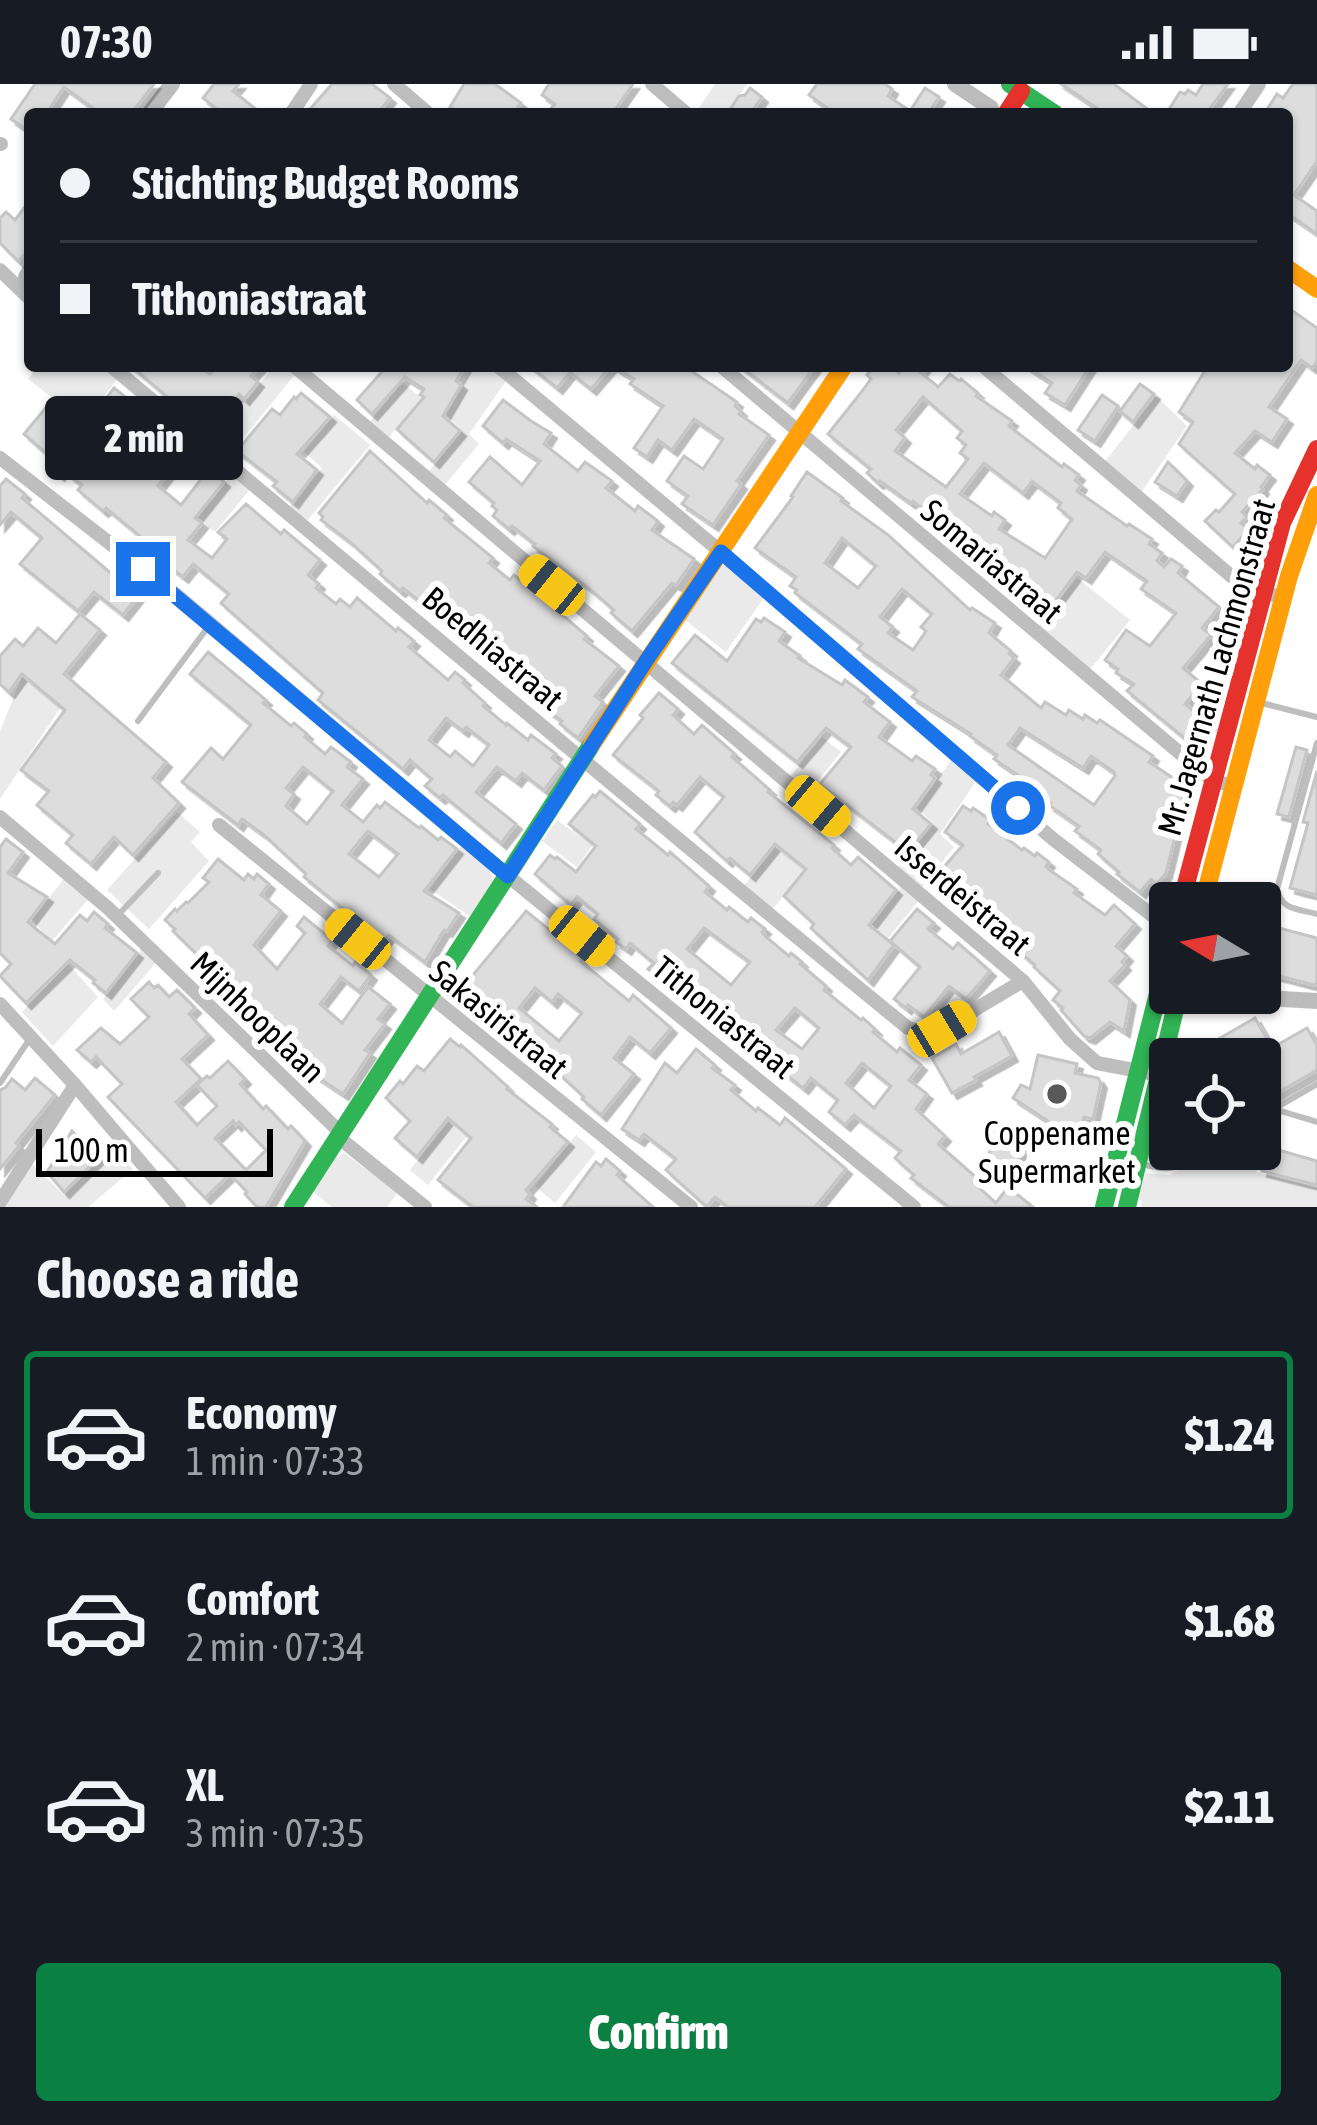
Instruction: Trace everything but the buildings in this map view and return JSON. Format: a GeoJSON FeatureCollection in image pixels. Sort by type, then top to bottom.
{"type":"FeatureCollection","features":[{"type":"Feature","properties":{"kind":"main road"},"geometry":{"type":"LineString","coordinates":[[1019,86],[1047,108]]}},
{"type":"Feature","properties":{"kind":"main road"},"geometry":{"type":"LineString","coordinates":[[292,1207],[646,661],[840,372]]}},
{"type":"Feature","properties":{"kind":"main road","name":"Mr. Jagernath Lachmonstraat"},"geometry":{"type":"LineString","coordinates":[[1187,882],[1282,523],[1317,449]]}},
{"type":"Feature","properties":{"kind":"main road","name":"Mr. Jagernath Lachmonstraat"},"geometry":{"type":"LineString","coordinates":[[1208,882],[1283,598],[1317,495]]}},
{"type":"Feature","properties":{"kind":"main road"},"geometry":{"type":"LineString","coordinates":[[1105,1207],[1152,1014]]}},
{"type":"Feature","properties":{"kind":"main road"},"geometry":{"type":"LineString","coordinates":[[1127,1207],[1149,1121]]}},
{"type":"Feature","properties":{"kind":"street"},"geometry":{"type":"LineString","coordinates":[[394,84],[422,108]]}},
{"type":"Feature","properties":{"kind":"street"},"geometry":{"type":"LineString","coordinates":[[652,84],[680,108]]}},
{"type":"Feature","properties":{"kind":"street"},"geometry":{"type":"LineString","coordinates":[[0,270],[24,293]]}},
{"type":"Feature","properties":{"kind":"street","name":"Boedhiastraat"},"geometry":{"type":"LineString","coordinates":[[118,372],[908,1028],[926,1033],[942,1029],[1023,980]]}},
{"type":"Feature","properties":{"kind":"street","name":"Isserdeistraat"},"geometry":{"type":"LineString","coordinates":[[301,372],[1023,980],[1070,1039],[1097,1063],[1149,1072]]}},
{"type":"Feature","properties":{"kind":"street"},"geometry":{"type":"LineString","coordinates":[[505,372],[1053,839],[1149,913]]}},
{"type":"Feature","properties":{"kind":"street","name":"Somariastraat"},"geometry":{"type":"LineString","coordinates":[[728,372],[1213,781],[1235,786]]}},
{"type":"Feature","properties":{"kind":"street"},"geometry":{"type":"LineString","coordinates":[[990,372],[1243,586],[1283,598]]}},
{"type":"Feature","properties":{"kind":"street","name":"Tithoniastraat"},"geometry":{"type":"LineString","coordinates":[[0,458],[211,624],[508,876],[914,1207]]}},
{"type":"Feature","properties":{"kind":"street","name":"Mijnhooplaan"},"geometry":{"type":"LineString","coordinates":[[0,817],[116,916],[340,1135],[424,1207]]}},
{"type":"Feature","properties":{"kind":"street","name":"Sakasiristraat"},"geometry":{"type":"LineString","coordinates":[[219,825],[691,1207]]}},
{"type":"Feature","properties":{"kind":"street"},"geometry":{"type":"LineString","coordinates":[[0,1004],[179,1207]]}},
{"type":"Feature","properties":{"kind":"street"},"geometry":{"type":"LineString","coordinates":[[0,1202],[75,1085]]}},
{"type":"Feature","properties":{"kind":"lane"},"geometry":{"type":"LineString","coordinates":[[138,721],[211,624]]}},
{"type":"Feature","properties":{"kind":"lane"},"geometry":{"type":"LineString","coordinates":[[1257,702],[1317,717]]}},
{"type":"Feature","properties":{"kind":"lane"},"geometry":{"type":"LineString","coordinates":[[1317,743],[1276,889],[1286,907],[1317,914]]}},
{"type":"Feature","properties":{"kind":"lane"},"geometry":{"type":"LineString","coordinates":[[116,916],[158,873]]}},
{"type":"Feature","properties":{"kind":"lane"},"geometry":{"type":"LineString","coordinates":[[0,1083],[31,1037]]}},
{"type":"Feature","properties":{"kind":"lane"},"geometry":{"type":"LineString","coordinates":[[1281,1105],[1317,1084]]}},
{"type":"Feature","properties":{"kind":"lane"},"geometry":{"type":"LineString","coordinates":[[1281,1111],[1317,1122]]}},
{"type":"Feature","properties":{"kind":"lane"},"geometry":{"type":"LineString","coordinates":[[1139,1162],[1149,1165]]}},
{"type":"Feature","properties":{"kind":"shaded area"},"geometry":{"type":"Polygon","coordinates":[[[715,84],[747,84],[730,108],[699,108],[715,84]]]}},
{"type":"Feature","properties":{"kind":"shaded area"},"geometry":{"type":"Polygon","coordinates":[[[33,372],[110,372],[118,378],[84,422],[28,379],[33,372]]]}},
{"type":"Feature","properties":{"kind":"shaded area"},"geometry":{"type":"Polygon","coordinates":[[[269,372],[296,373],[228,457],[212,444],[269,372]]]}},
{"type":"Feature","properties":{"kind":"shaded area"},"geometry":{"type":"Polygon","coordinates":[[[470,372],[495,372],[506,381],[469,434],[479,444],[445,485],[429,471],[462,430],[445,414],[470,372]]]}},
{"type":"Feature","properties":{"kind":"shaded area"},"geometry":{"type":"Polygon","coordinates":[[[402,382],[421,398],[388,438],[369,423],[402,382]]]}},
{"type":"Feature","properties":{"kind":"shaded area"},"geometry":{"type":"Polygon","coordinates":[[[1156,396],[1187,426],[1140,494],[1104,463],[1156,396]]]}},
{"type":"Feature","properties":{"kind":"shaded area"},"geometry":{"type":"Polygon","coordinates":[[[334,415],[370,445],[307,521],[289,507],[322,468],[304,452],[334,415]]]}},
{"type":"Feature","properties":{"kind":"shaded area"},"geometry":{"type":"Polygon","coordinates":[[[232,474],[250,489],[215,532],[197,517],[232,474]]]}},
{"type":"Feature","properties":{"kind":"shaded area"},"geometry":{"type":"Polygon","coordinates":[[[722,565],[731,566],[765,596],[726,652],[685,620],[722,565]]]}},
{"type":"Feature","properties":{"kind":"shaded area"},"geometry":{"type":"Polygon","coordinates":[[[1077,578],[1130,620],[1088,672],[1036,630],[1077,578]]]}},
{"type":"Feature","properties":{"kind":"shaded area"},"geometry":{"type":"Polygon","coordinates":[[[22,677],[60,708],[0,799],[0,731],[22,677]]]}},
{"type":"Feature","properties":{"kind":"shaded area"},"geometry":{"type":"Polygon","coordinates":[[[822,737],[841,752],[809,792],[790,777],[822,737]]]}},
{"type":"Feature","properties":{"kind":"shaded area"},"geometry":{"type":"Polygon","coordinates":[[[953,758],[977,780],[940,834],[954,847],[922,887],[898,867],[933,823],[917,808],[953,758]]]}},
{"type":"Feature","properties":{"kind":"shaded area"},"geometry":{"type":"Polygon","coordinates":[[[177,812],[200,832],[191,842],[209,861],[149,929],[107,890],[177,812]]]}},
{"type":"Feature","properties":{"kind":"shaded area"},"geometry":{"type":"Polygon","coordinates":[[[557,820],[592,846],[577,867],[542,841],[557,820]]]}},
{"type":"Feature","properties":{"kind":"shaded area"},"geometry":{"type":"Polygon","coordinates":[[[462,845],[485,864],[492,878],[471,917],[430,889],[462,845]]]}},
{"type":"Feature","properties":{"kind":"shaded area"},"geometry":{"type":"Polygon","coordinates":[[[775,847],[804,871],[772,910],[743,887],[775,847]]]}},
{"type":"Feature","properties":{"kind":"shaded area"},"geometry":{"type":"Polygon","coordinates":[[[67,875],[92,895],[51,942],[32,919],[67,875]]]}},
{"type":"Feature","properties":{"kind":"shaded area"},"geometry":{"type":"Polygon","coordinates":[[[904,884],[921,898],[888,938],[871,924],[904,884]]]}},
{"type":"Feature","properties":{"kind":"shaded area"},"geometry":{"type":"Polygon","coordinates":[[[145,945],[160,958],[114,1011],[103,999],[145,945]]]}},
{"type":"Feature","properties":{"kind":"shaded area"},"geometry":{"type":"Polygon","coordinates":[[[68,964],[98,997],[53,1046],[22,1012],[68,964]]]}},
{"type":"Feature","properties":{"kind":"shaded area"},"geometry":{"type":"Polygon","coordinates":[[[448,1122],[466,1137],[428,1185],[410,1170],[448,1122]]]}},
{"type":"Feature","properties":{"kind":"shaded area"},"geometry":{"type":"Polygon","coordinates":[[[576,1135],[596,1152],[555,1203],[535,1186],[576,1135]]]}},
{"type":"Feature","properties":{"kind":"shaded area"},"geometry":{"type":"Polygon","coordinates":[[[113,1146],[133,1169],[88,1207],[3,1207],[32,1164],[64,1195],[113,1146]]]}},
{"type":"Feature","properties":{"kind":"shaded area"},"geometry":{"type":"Polygon","coordinates":[[[344,1153],[398,1192],[387,1207],[332,1207],[313,1192],[335,1158],[344,1153]]]}},
{"type":"Feature","properties":{"kind":"shaded area"},"geometry":{"type":"Polygon","coordinates":[[[1178,1170],[1256,1170],[1317,1188],[1317,1207],[1140,1207],[1145,1173],[1169,1175],[1178,1170]]]}},
{"type":"Feature","properties":{"kind":"waterway"},"geometry":{"type":"LineString","coordinates":[[154,108],[172,84]]}},
{"type":"Feature","properties":{"kind":"waterway"},"geometry":{"type":"LineString","coordinates":[[955,84],[991,108]]}},
{"type":"Feature","properties":{"kind":"waterway"},"geometry":{"type":"LineString","coordinates":[[1281,999],[1317,1001]]}},
{"type":"Feature","properties":{"kind":"traffic: fast"},"geometry":{"type":"LineString","coordinates":[[1010,84],[1046,108]]}},
{"type":"Feature","properties":{"kind":"traffic: fast"},"geometry":{"type":"LineString","coordinates":[[293,1207],[592,744]]}},
{"type":"Feature","properties":{"kind":"traffic: fast"},"geometry":{"type":"LineString","coordinates":[[1104,1207],[1153,1014]]}},
{"type":"Feature","properties":{"kind":"traffic: fast"},"geometry":{"type":"LineString","coordinates":[[1127,1207],[1174,1014]]}},
{"type":"Feature","properties":{"kind":"traffic: slow"},"geometry":{"type":"LineString","coordinates":[[1293,272],[1317,289]]}},
{"type":"Feature","properties":{"kind":"traffic: slow"},"geometry":{"type":"LineString","coordinates":[[592,744],[840,372]]}},
{"type":"Feature","properties":{"kind":"traffic: slow"},"geometry":{"type":"LineString","coordinates":[[1209,882],[1289,576],[1317,495]]}},
{"type":"Feature","properties":{"kind":"traffic: jam"},"geometry":{"type":"LineString","coordinates":[[1010,108],[1021,91]]}},
{"type":"Feature","properties":{"kind":"traffic: jam"},"geometry":{"type":"LineString","coordinates":[[1187,882],[1282,523],[1317,449]]}},
{"type":"Feature","properties":{"kind":"place","name":"Coppename Supermarket"},"geometry":{"type":"Point","coordinates":[1057,1094]}},
{"type":"Feature","properties":{"kind":"route"},"geometry":{"type":"LineString","coordinates":[[143,569],[508,876],[721,552],[1018,808]]}}]}
